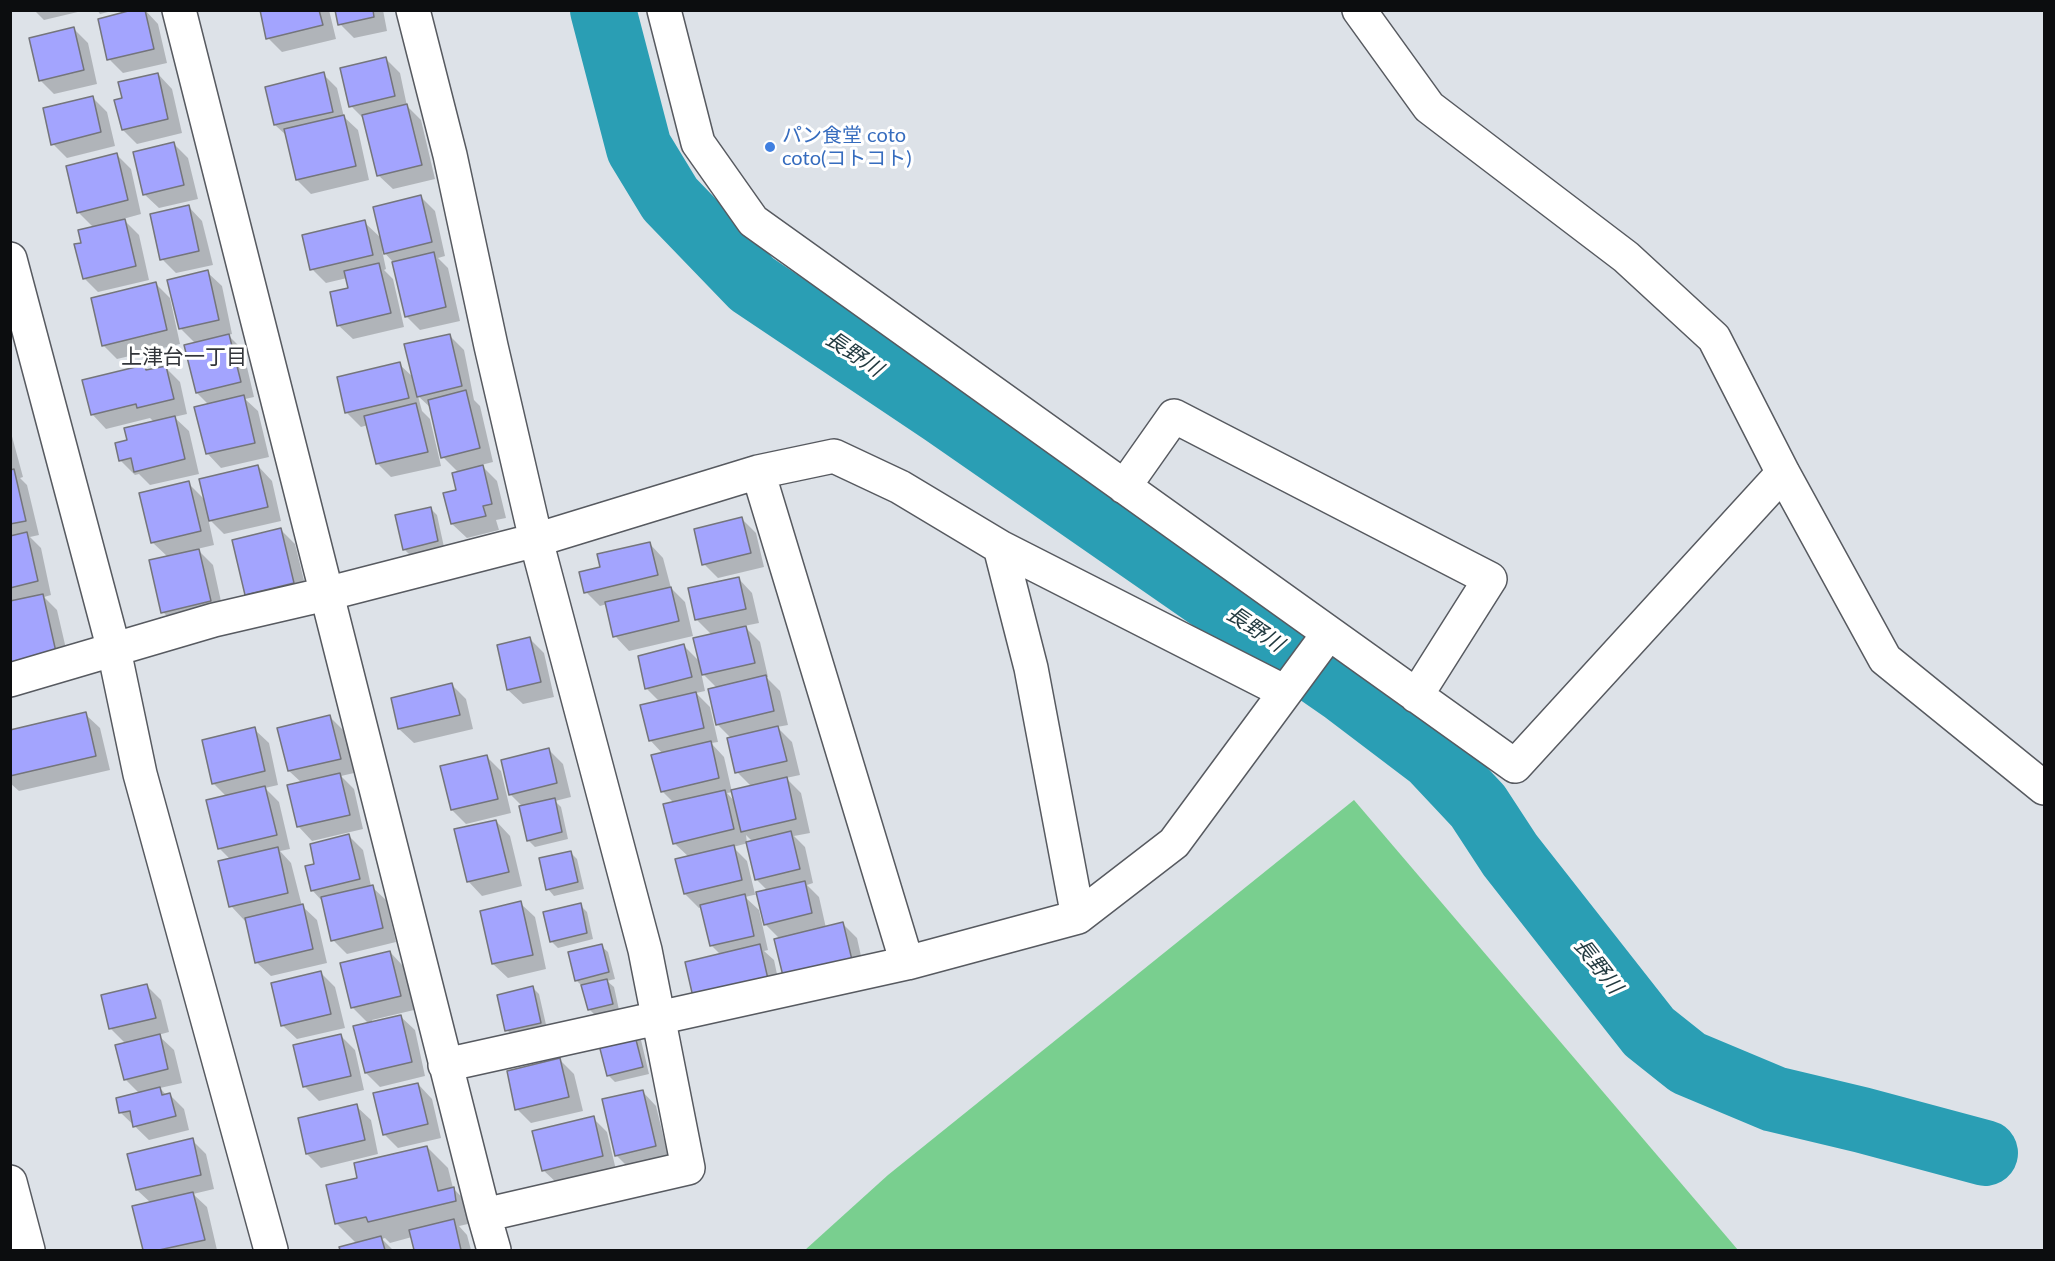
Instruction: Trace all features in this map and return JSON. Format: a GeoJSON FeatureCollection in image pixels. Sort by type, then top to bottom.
{"type":"FeatureCollection","features":[{"type":"Feature","properties":{"kind":"street"},"geometry":{"type":"LineString","coordinates":[[178,10],[494,1251]]}},
{"type":"Feature","properties":{"kind":"street"},"geometry":{"type":"LineString","coordinates":[[413,10],[450,155],[493,357],[536,540],[645,951],[688,1168],[484,1215]]}},
{"type":"Feature","properties":{"kind":"street"},"geometry":{"type":"LineString","coordinates":[[664,10],[698,143],[753,221],[1515,766],[1784,473]]}},
{"type":"Feature","properties":{"kind":"street"},"geometry":{"type":"LineString","coordinates":[[1359,10],[1429,107],[1626,257],[1714,338],[1885,659],[2044,788]]}},
{"type":"Feature","properties":{"kind":"street"},"geometry":{"type":"LineString","coordinates":[[10,259],[114,650],[140,774],[271,1251]]}},
{"type":"Feature","properties":{"kind":"street"},"geometry":{"type":"LineString","coordinates":[[1124,487],[1174,416],[1490,579],[1416,696]]}},
{"type":"Feature","properties":{"kind":"street"},"geometry":{"type":"LineString","coordinates":[[10,680],[214,620],[536,540],[758,472],[834,456],[900,487],[1000,547],[1285,692]]}},
{"type":"Feature","properties":{"kind":"street"},"geometry":{"type":"LineString","coordinates":[[758,472],[907,963]]}},
{"type":"Feature","properties":{"kind":"street"},"geometry":{"type":"LineString","coordinates":[[1000,547],[1031,668],[1078,917]]}},
{"type":"Feature","properties":{"kind":"street"},"geometry":{"type":"LineString","coordinates":[[445,1065],[907,963],[1078,917],[1174,843],[1329,633]]}},
{"type":"Feature","properties":{"kind":"street"},"geometry":{"type":"LineString","coordinates":[[10,1182],[28,1251]]}},
{"type":"Feature","properties":{"kind":"green space"},"geometry":{"type":"Polygon","coordinates":[[[1354,800],[1738,1250],[805,1250],[888,1175],[1354,800]]]}},
{"type":"Feature","properties":{"kind":"building"},"geometry":{"type":"Polygon","coordinates":[[[132,10],[145,10],[154,49],[107,60],[98,19],[132,10]]]}},
{"type":"Feature","properties":{"kind":"building"},"geometry":{"type":"Polygon","coordinates":[[[260,10],[319,10],[323,25],[266,39],[260,10]]]}},
{"type":"Feature","properties":{"kind":"building"},"geometry":{"type":"Polygon","coordinates":[[[335,10],[373,10],[374,17],[338,25],[335,10]]]}},
{"type":"Feature","properties":{"kind":"building"},"geometry":{"type":"Polygon","coordinates":[[[74,27],[84,70],[39,81],[29,38],[74,27]]]}},
{"type":"Feature","properties":{"kind":"building"},"geometry":{"type":"Polygon","coordinates":[[[386,57],[395,96],[349,107],[340,68],[386,57]]]}},
{"type":"Feature","properties":{"kind":"building"},"geometry":{"type":"Polygon","coordinates":[[[324,72],[333,112],[274,125],[265,87],[324,72]]]}},
{"type":"Feature","properties":{"kind":"building"},"geometry":{"type":"Polygon","coordinates":[[[158,73],[168,119],[122,130],[114,100],[122,98],[118,82],[158,73]]]}},
{"type":"Feature","properties":{"kind":"building"},"geometry":{"type":"Polygon","coordinates":[[[93,96],[101,132],[51,145],[43,108],[93,96]]]}},
{"type":"Feature","properties":{"kind":"building"},"geometry":{"type":"Polygon","coordinates":[[[407,104],[422,165],[377,176],[362,115],[407,104]]]}},
{"type":"Feature","properties":{"kind":"building"},"geometry":{"type":"Polygon","coordinates":[[[344,115],[356,166],[296,180],[284,129],[344,115]]]}},
{"type":"Feature","properties":{"kind":"building"},"geometry":{"type":"Polygon","coordinates":[[[174,142],[184,185],[143,195],[133,152],[174,142]]]}},
{"type":"Feature","properties":{"kind":"building"},"geometry":{"type":"Polygon","coordinates":[[[117,153],[128,200],[77,213],[66,166],[117,153]]]}},
{"type":"Feature","properties":{"kind":"building"},"geometry":{"type":"Polygon","coordinates":[[[421,195],[432,242],[384,254],[373,207],[421,195]]]}},
{"type":"Feature","properties":{"kind":"building"},"geometry":{"type":"Polygon","coordinates":[[[189,205],[199,251],[160,260],[150,214],[189,205]]]}},
{"type":"Feature","properties":{"kind":"building"},"geometry":{"type":"Polygon","coordinates":[[[125,219],[136,266],[83,279],[74,244],[81,243],[78,230],[125,219]]]}},
{"type":"Feature","properties":{"kind":"building"},"geometry":{"type":"Polygon","coordinates":[[[365,220],[373,255],[310,270],[302,235],[365,220]]]}},
{"type":"Feature","properties":{"kind":"building"},"geometry":{"type":"Polygon","coordinates":[[[434,252],[446,307],[405,317],[392,262],[434,252]]]}},
{"type":"Feature","properties":{"kind":"building"},"geometry":{"type":"Polygon","coordinates":[[[379,263],[391,313],[337,326],[330,292],[348,288],[344,271],[379,263]]]}},
{"type":"Feature","properties":{"kind":"building"},"geometry":{"type":"Polygon","coordinates":[[[208,270],[219,320],[179,329],[167,280],[208,270]]]}},
{"type":"Feature","properties":{"kind":"building"},"geometry":{"type":"Polygon","coordinates":[[[156,282],[167,330],[102,346],[91,298],[156,282]]]}},
{"type":"Feature","properties":{"kind":"building"},"geometry":{"type":"Polygon","coordinates":[[[229,334],[241,382],[196,393],[184,345],[229,334]]]}},
{"type":"Feature","properties":{"kind":"building"},"geometry":{"type":"Polygon","coordinates":[[[450,334],[462,386],[417,397],[404,344],[450,334]]]}},
{"type":"Feature","properties":{"kind":"building"},"geometry":{"type":"Polygon","coordinates":[[[400,362],[409,398],[345,413],[337,377],[400,362]]]}},
{"type":"Feature","properties":{"kind":"building"},"geometry":{"type":"Polygon","coordinates":[[[144,365],[146,370],[166,366],[174,399],[137,408],[136,404],[91,415],[82,380],[144,365]]]}},
{"type":"Feature","properties":{"kind":"building"},"geometry":{"type":"Polygon","coordinates":[[[466,390],[480,448],[441,458],[428,400],[466,390]]]}},
{"type":"Feature","properties":{"kind":"building"},"geometry":{"type":"Polygon","coordinates":[[[244,395],[255,443],[206,454],[194,407],[244,395]]]}},
{"type":"Feature","properties":{"kind":"building"},"geometry":{"type":"Polygon","coordinates":[[[416,403],[428,452],[376,464],[364,416],[416,403]]]}},
{"type":"Feature","properties":{"kind":"building"},"geometry":{"type":"Polygon","coordinates":[[[175,416],[185,459],[134,472],[131,458],[119,461],[115,443],[127,440],[124,428],[175,416]]]}},
{"type":"Feature","properties":{"kind":"building"},"geometry":{"type":"Polygon","coordinates":[[[258,465],[268,507],[209,521],[199,479],[258,465]]]}},
{"type":"Feature","properties":{"kind":"building"},"geometry":{"type":"Polygon","coordinates":[[[483,465],[492,504],[483,506],[486,516],[451,524],[443,493],[456,490],[452,473],[483,465]]]}},
{"type":"Feature","properties":{"kind":"building"},"geometry":{"type":"Polygon","coordinates":[[[14,469],[26,521],[10,524],[10,470],[14,469]]]}},
{"type":"Feature","properties":{"kind":"building"},"geometry":{"type":"Polygon","coordinates":[[[189,481],[201,531],[151,543],[139,493],[189,481]]]}},
{"type":"Feature","properties":{"kind":"building"},"geometry":{"type":"Polygon","coordinates":[[[431,507],[438,541],[403,550],[395,515],[431,507]]]}},
{"type":"Feature","properties":{"kind":"building"},"geometry":{"type":"Polygon","coordinates":[[[742,517],[751,553],[702,565],[694,529],[742,517]]]}},
{"type":"Feature","properties":{"kind":"building"},"geometry":{"type":"Polygon","coordinates":[[[281,528],[294,583],[245,595],[232,540],[281,528]]]}},
{"type":"Feature","properties":{"kind":"building"},"geometry":{"type":"Polygon","coordinates":[[[27,532],[38,581],[10,588],[10,536],[27,532]]]}},
{"type":"Feature","properties":{"kind":"building"},"geometry":{"type":"Polygon","coordinates":[[[650,542],[658,575],[584,593],[579,572],[600,567],[597,554],[650,542]]]}},
{"type":"Feature","properties":{"kind":"building"},"geometry":{"type":"Polygon","coordinates":[[[199,549],[211,601],[161,613],[149,560],[199,549]]]}},
{"type":"Feature","properties":{"kind":"building"},"geometry":{"type":"Polygon","coordinates":[[[739,577],[746,609],[695,620],[688,588],[739,577]]]}},
{"type":"Feature","properties":{"kind":"building"},"geometry":{"type":"Polygon","coordinates":[[[671,587],[679,621],[613,637],[605,602],[671,587]]]}},
{"type":"Feature","properties":{"kind":"building"},"geometry":{"type":"Polygon","coordinates":[[[43,594],[56,652],[10,663],[10,601],[43,594]]]}},
{"type":"Feature","properties":{"kind":"building"},"geometry":{"type":"Polygon","coordinates":[[[746,626],[755,663],[702,675],[693,638],[746,626]]]}},
{"type":"Feature","properties":{"kind":"building"},"geometry":{"type":"Polygon","coordinates":[[[530,637],[541,682],[507,690],[497,645],[530,637]]]}},
{"type":"Feature","properties":{"kind":"building"},"geometry":{"type":"Polygon","coordinates":[[[684,644],[692,677],[645,689],[638,656],[684,644]]]}},
{"type":"Feature","properties":{"kind":"building"},"geometry":{"type":"Polygon","coordinates":[[[766,675],[774,711],[716,725],[708,689],[766,675]]]}},
{"type":"Feature","properties":{"kind":"building"},"geometry":{"type":"Polygon","coordinates":[[[452,683],[460,715],[398,729],[391,698],[452,683]]]}},
{"type":"Feature","properties":{"kind":"building"},"geometry":{"type":"Polygon","coordinates":[[[696,692],[704,728],[649,741],[640,705],[696,692]]]}},
{"type":"Feature","properties":{"kind":"building"},"geometry":{"type":"Polygon","coordinates":[[[86,712],[96,756],[10,776],[10,730],[86,712]]]}},
{"type":"Feature","properties":{"kind":"building"},"geometry":{"type":"Polygon","coordinates":[[[330,715],[341,759],[288,771],[277,728],[330,715]]]}},
{"type":"Feature","properties":{"kind":"building"},"geometry":{"type":"Polygon","coordinates":[[[778,726],[787,761],[735,773],[727,738],[778,726]]]}},
{"type":"Feature","properties":{"kind":"building"},"geometry":{"type":"Polygon","coordinates":[[[255,727],[265,771],[212,784],[202,740],[255,727]]]}},
{"type":"Feature","properties":{"kind":"building"},"geometry":{"type":"Polygon","coordinates":[[[711,741],[719,778],[661,792],[651,755],[711,741]]]}},
{"type":"Feature","properties":{"kind":"building"},"geometry":{"type":"Polygon","coordinates":[[[549,748],[557,783],[509,795],[501,760],[549,748]]]}},
{"type":"Feature","properties":{"kind":"building"},"geometry":{"type":"Polygon","coordinates":[[[487,755],[498,799],[451,810],[440,766],[487,755]]]}},
{"type":"Feature","properties":{"kind":"building"},"geometry":{"type":"Polygon","coordinates":[[[340,773],[350,815],[297,827],[287,785],[340,773]]]}},
{"type":"Feature","properties":{"kind":"building"},"geometry":{"type":"Polygon","coordinates":[[[787,777],[796,819],[741,832],[731,790],[787,777]]]}},
{"type":"Feature","properties":{"kind":"building"},"geometry":{"type":"Polygon","coordinates":[[[265,786],[277,835],[218,849],[206,800],[265,786]]]}},
{"type":"Feature","properties":{"kind":"building"},"geometry":{"type":"Polygon","coordinates":[[[725,790],[734,829],[673,844],[663,804],[725,790]]]}},
{"type":"Feature","properties":{"kind":"building"},"geometry":{"type":"Polygon","coordinates":[[[555,798],[562,832],[527,841],[519,806],[555,798]]]}},
{"type":"Feature","properties":{"kind":"building"},"geometry":{"type":"Polygon","coordinates":[[[496,820],[509,872],[467,882],[454,829],[496,820]]]}},
{"type":"Feature","properties":{"kind":"building"},"geometry":{"type":"Polygon","coordinates":[[[791,831],[800,869],[755,880],[746,842],[791,831]]]}},
{"type":"Feature","properties":{"kind":"building"},"geometry":{"type":"Polygon","coordinates":[[[349,834],[360,879],[311,891],[305,866],[314,864],[310,844],[349,834]]]}},
{"type":"Feature","properties":{"kind":"building"},"geometry":{"type":"Polygon","coordinates":[[[734,845],[742,880],[684,894],[675,859],[734,845]]]}},
{"type":"Feature","properties":{"kind":"building"},"geometry":{"type":"Polygon","coordinates":[[[278,847],[288,893],[229,907],[218,861],[278,847]]]}},
{"type":"Feature","properties":{"kind":"building"},"geometry":{"type":"Polygon","coordinates":[[[571,851],[578,882],[546,890],[539,858],[571,851]]]}},
{"type":"Feature","properties":{"kind":"building"},"geometry":{"type":"Polygon","coordinates":[[[805,881],[812,913],[764,925],[756,892],[805,881]]]}},
{"type":"Feature","properties":{"kind":"building"},"geometry":{"type":"Polygon","coordinates":[[[373,885],[383,928],[331,941],[321,897],[373,885]]]}},
{"type":"Feature","properties":{"kind":"building"},"geometry":{"type":"Polygon","coordinates":[[[745,894],[754,936],[710,946],[700,905],[745,894]]]}},
{"type":"Feature","properties":{"kind":"building"},"geometry":{"type":"Polygon","coordinates":[[[521,901],[533,955],[492,964],[480,911],[521,901]]]}},
{"type":"Feature","properties":{"kind":"building"},"geometry":{"type":"Polygon","coordinates":[[[581,903],[587,933],[550,942],[543,912],[581,903]]]}},
{"type":"Feature","properties":{"kind":"building"},"geometry":{"type":"Polygon","coordinates":[[[303,904],[313,949],[255,963],[245,918],[303,904]]]}},
{"type":"Feature","properties":{"kind":"building"},"geometry":{"type":"Polygon","coordinates":[[[843,922],[852,960],[783,976],[774,939],[843,922]]]}},
{"type":"Feature","properties":{"kind":"building"},"geometry":{"type":"Polygon","coordinates":[[[602,944],[609,972],[575,981],[568,952],[602,944]]]}},
{"type":"Feature","properties":{"kind":"building"},"geometry":{"type":"Polygon","coordinates":[[[760,944],[768,979],[693,997],[685,962],[760,944]]]}},
{"type":"Feature","properties":{"kind":"building"},"geometry":{"type":"Polygon","coordinates":[[[390,951],[401,996],[351,1008],[340,963],[390,951]]]}},
{"type":"Feature","properties":{"kind":"building"},"geometry":{"type":"Polygon","coordinates":[[[321,971],[331,1014],[281,1026],[271,983],[321,971]]]}},
{"type":"Feature","properties":{"kind":"building"},"geometry":{"type":"Polygon","coordinates":[[[607,979],[613,1004],[588,1010],[581,985],[607,979]]]}},
{"type":"Feature","properties":{"kind":"building"},"geometry":{"type":"Polygon","coordinates":[[[147,984],[156,1018],[109,1029],[101,995],[147,984]]]}},
{"type":"Feature","properties":{"kind":"building"},"geometry":{"type":"Polygon","coordinates":[[[533,986],[541,1023],[505,1031],[497,995],[533,986]]]}},
{"type":"Feature","properties":{"kind":"building"},"geometry":{"type":"Polygon","coordinates":[[[401,1015],[412,1062],[365,1073],[353,1026],[401,1015]]]}},
{"type":"Feature","properties":{"kind":"building"},"geometry":{"type":"Polygon","coordinates":[[[634,1032],[643,1067],[607,1076],[598,1041],[634,1032]]]}},
{"type":"Feature","properties":{"kind":"building"},"geometry":{"type":"Polygon","coordinates":[[[160,1034],[168,1069],[124,1080],[115,1045],[160,1034]]]}},
{"type":"Feature","properties":{"kind":"building"},"geometry":{"type":"Polygon","coordinates":[[[341,1034],[351,1076],[303,1087],[293,1045],[341,1034]]]}},
{"type":"Feature","properties":{"kind":"building"},"geometry":{"type":"Polygon","coordinates":[[[560,1058],[569,1097],[515,1110],[507,1071],[560,1058]]]}},
{"type":"Feature","properties":{"kind":"building"},"geometry":{"type":"Polygon","coordinates":[[[418,1083],[428,1124],[383,1135],[373,1093],[418,1083]]]}},
{"type":"Feature","properties":{"kind":"building"},"geometry":{"type":"Polygon","coordinates":[[[160,1087],[162,1095],[170,1093],[176,1116],[133,1127],[130,1111],[119,1113],[116,1098],[160,1087]]]}},
{"type":"Feature","properties":{"kind":"building"},"geometry":{"type":"Polygon","coordinates":[[[643,1090],[656,1146],[615,1156],[602,1099],[643,1090]]]}},
{"type":"Feature","properties":{"kind":"building"},"geometry":{"type":"Polygon","coordinates":[[[357,1104],[365,1140],[306,1154],[298,1118],[357,1104]]]}},
{"type":"Feature","properties":{"kind":"building"},"geometry":{"type":"Polygon","coordinates":[[[594,1116],[603,1156],[542,1171],[532,1131],[594,1116]]]}},
{"type":"Feature","properties":{"kind":"building"},"geometry":{"type":"Polygon","coordinates":[[[193,1138],[201,1175],[136,1190],[127,1154],[193,1138]]]}},
{"type":"Feature","properties":{"kind":"building"},"geometry":{"type":"Polygon","coordinates":[[[427,1146],[438,1191],[454,1187],[456,1201],[368,1222],[366,1217],[335,1224],[326,1185],[357,1178],[354,1163],[427,1146]]]}},
{"type":"Feature","properties":{"kind":"building"},"geometry":{"type":"Polygon","coordinates":[[[193,1192],[205,1240],[159,1250],[143,1250],[132,1206],[193,1192]]]}},
{"type":"Feature","properties":{"kind":"building"},"geometry":{"type":"Polygon","coordinates":[[[454,1219],[461,1250],[414,1250],[409,1230],[454,1219]]]}},
{"type":"Feature","properties":{"kind":"building"},"geometry":{"type":"Polygon","coordinates":[[[381,1236],[385,1250],[340,1250],[339,1247],[381,1236]]]}},
{"type":"Feature","properties":{"kind":"waterway","name":"長野川"},"geometry":{"type":"LineString","coordinates":[[603,10],[639,148],[670,199],[752,284],[943,412],[1345,691],[1432,757],[1478,806],[1510,855],[1649,1032],[1688,1063],[1774,1099],[1985,1153]]}},
{"type":"Feature","properties":{"kind":"place","name":"パン食堂 coto coto(コトコト)"},"geometry":{"type":"Point","coordinates":[770,147]}},
{"type":"Feature","properties":{"kind":"district","name":"上津台一丁目"},"geometry":{"type":"Point","coordinates":[184,357]}}]}
